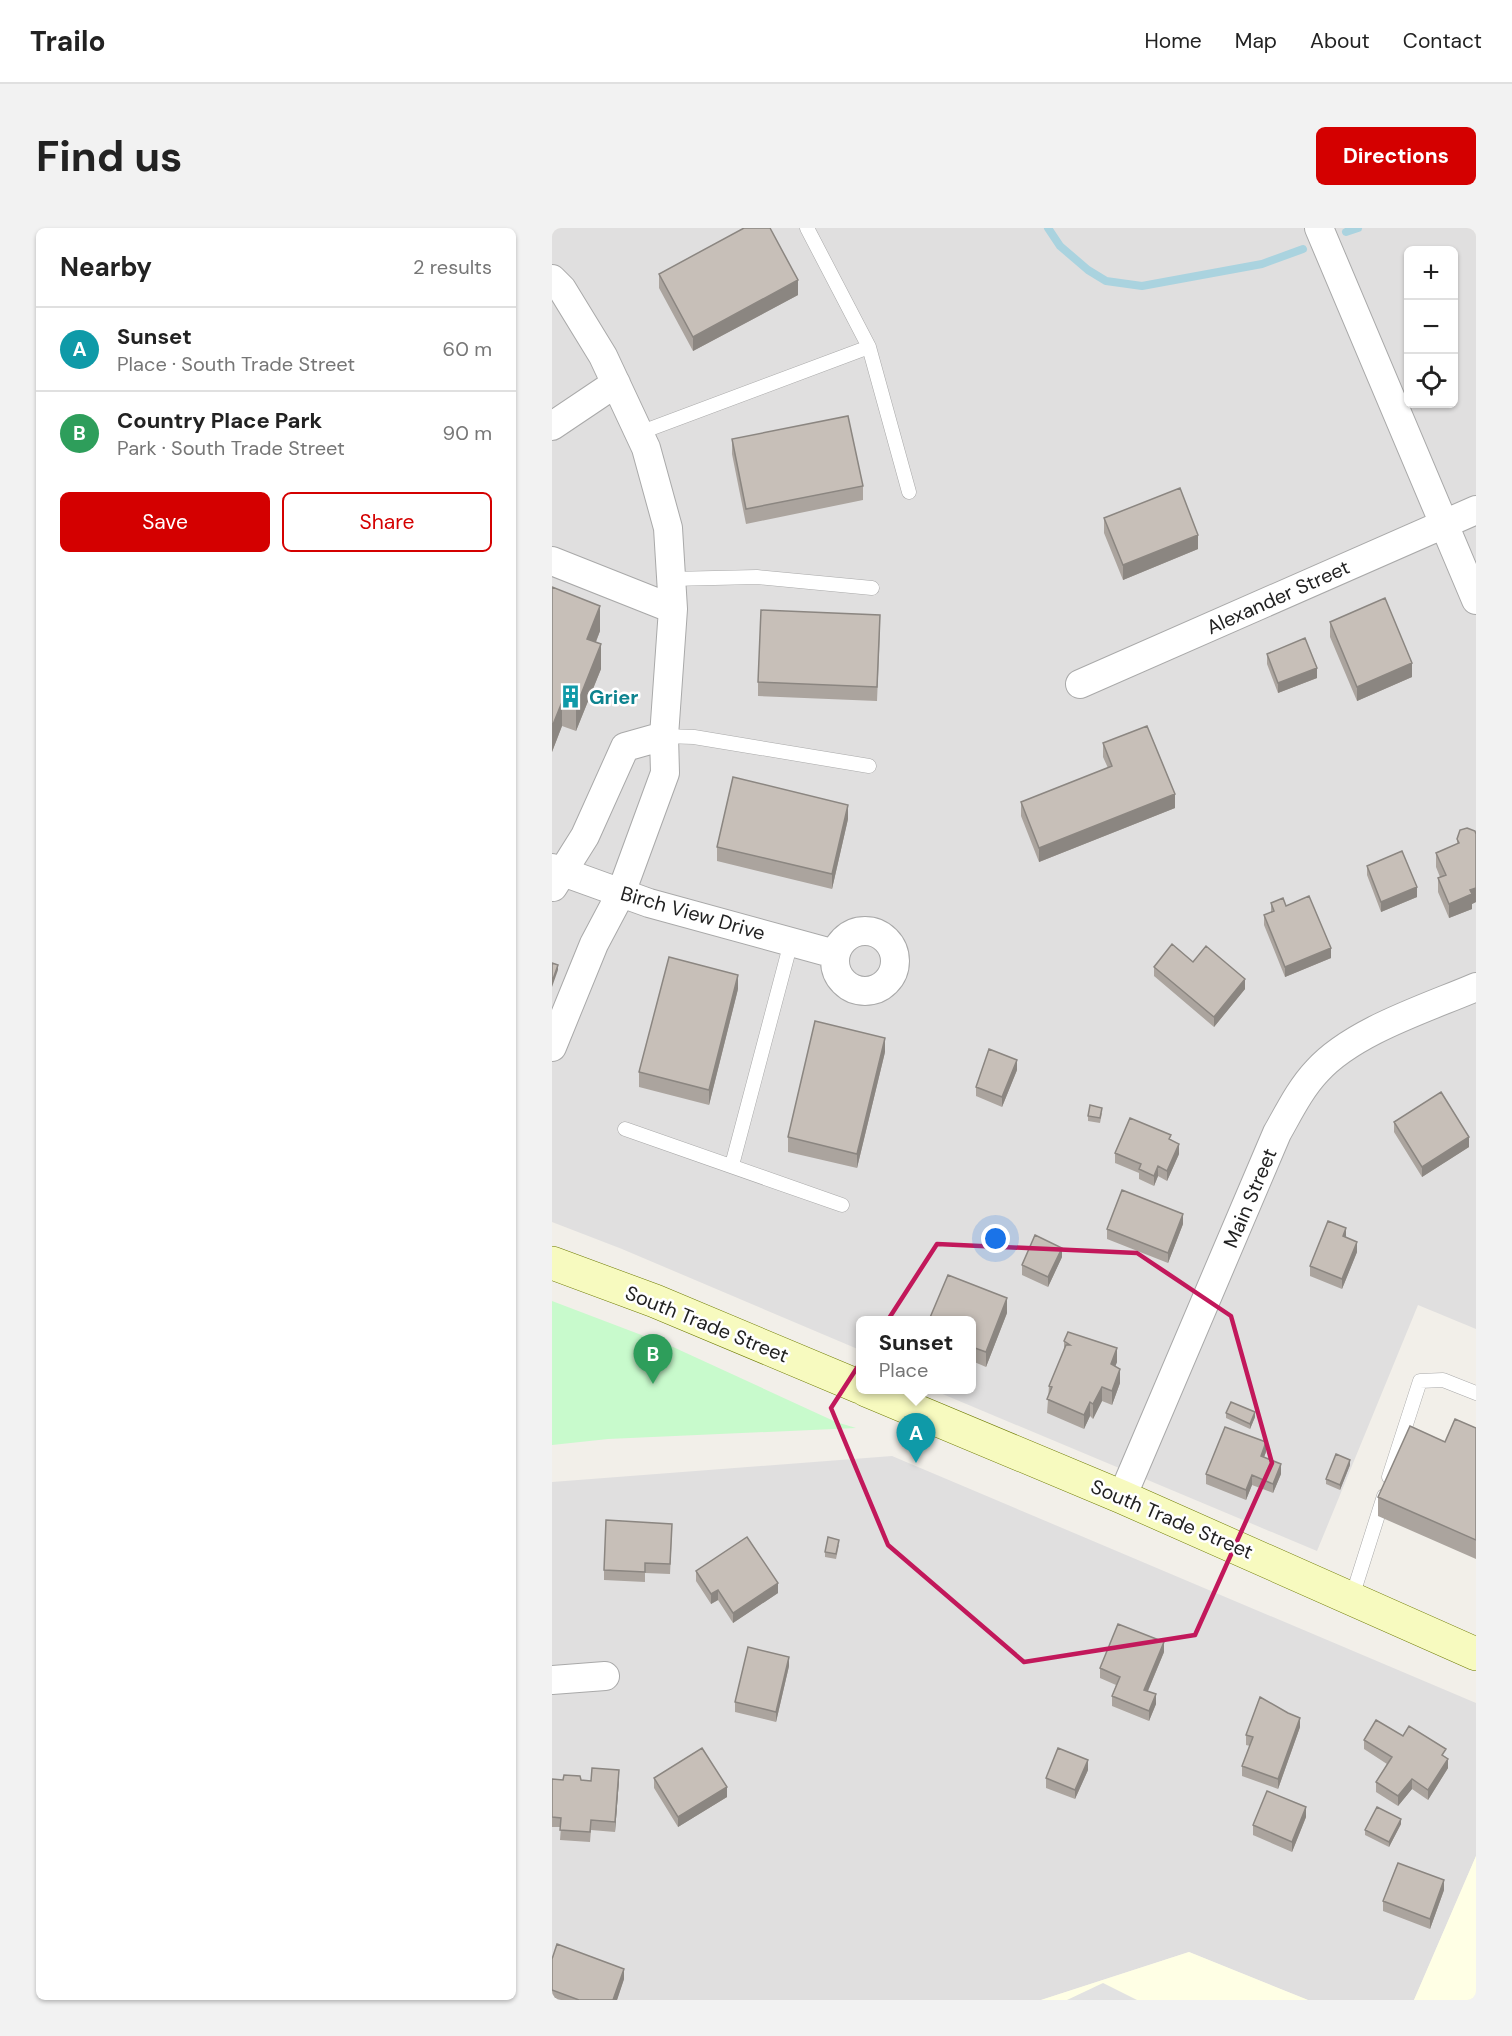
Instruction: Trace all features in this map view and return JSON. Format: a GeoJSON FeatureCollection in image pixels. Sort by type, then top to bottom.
{"type":"FeatureCollection","features":[{"type":"Feature","properties":{"kind":"main road","name":"South Trade Street"},"geometry":{"type":"LineString","coordinates":[[552,1263],[655,1301],[856,1385]]}},
{"type":"Feature","properties":{"kind":"main road","name":"South Trade Street"},"geometry":{"type":"LineString","coordinates":[[878,1394],[1122,1497],[1352,1597],[1476,1654]]}},
{"type":"Feature","properties":{"kind":"street"},"geometry":{"type":"LineString","coordinates":[[1319,228],[1476,600]]}},
{"type":"Feature","properties":{"kind":"street"},"geometry":{"type":"LineString","coordinates":[[552,279],[562,289],[603,356],[646,448],[668,528],[673,609],[664,736],[665,773],[621,892],[594,944],[555,1033]]}},
{"type":"Feature","properties":{"kind":"street"},"geometry":{"type":"LineString","coordinates":[[552,426],[616,383]]}},
{"type":"Feature","properties":{"kind":"street","name":"Alexander Street"},"geometry":{"type":"LineString","coordinates":[[1080,684],[1476,510]]}},
{"type":"Feature","properties":{"kind":"street"},"geometry":{"type":"LineString","coordinates":[[552,561],[673,609]]}},
{"type":"Feature","properties":{"kind":"street"},"geometry":{"type":"LineString","coordinates":[[556,876],[585,836],[625,747],[664,736]]}},
{"type":"Feature","properties":{"kind":"street","name":"Birch View Drive"},"geometry":{"type":"LineString","coordinates":[[556,876],[621,892],[649,903],[835,954]]}},
{"type":"Feature","properties":{"kind":"street","name":"Main Street"},"geometry":{"type":"LineString","coordinates":[[1122,1497],[1277,1133],[1299,1094],[1317,1070],[1363,1037],[1476,987]]}},
{"type":"Feature","properties":{"kind":"street"},"geometry":{"type":"LineString","coordinates":[[552,1680],[605,1676]]}},
{"type":"Feature","properties":{"kind":"lane"},"geometry":{"type":"LineString","coordinates":[[807,228],[868,347],[909,492]]}},
{"type":"Feature","properties":{"kind":"lane"},"geometry":{"type":"LineString","coordinates":[[639,433],[868,347]]}},
{"type":"Feature","properties":{"kind":"lane"},"geometry":{"type":"LineString","coordinates":[[671,579],[757,577],[872,588]]}},
{"type":"Feature","properties":{"kind":"lane"},"geometry":{"type":"LineString","coordinates":[[664,736],[704,739],[869,766]]}},
{"type":"Feature","properties":{"kind":"lane"},"geometry":{"type":"LineString","coordinates":[[732,1165],[791,942]]}},
{"type":"Feature","properties":{"kind":"lane"},"geometry":{"type":"LineString","coordinates":[[625,1129],[842,1205]]}},
{"type":"Feature","properties":{"kind":"lane"},"geometry":{"type":"LineString","coordinates":[[1352,1597],[1420,1381],[1443,1380],[1476,1393]]}},
{"type":"Feature","properties":{"kind":"highlighted area"},"geometry":{"type":"Polygon","coordinates":[[[937,1244],[1137,1253],[1231,1316],[1272,1463],[1195,1635],[1024,1662],[888,1545],[831,1408],[937,1244]]]}},
{"type":"Feature","properties":{"kind":"shaded area"},"geometry":{"type":"Polygon","coordinates":[[[552,228],[1476,228],[1476,1329],[1418,1305],[1317,1551],[943,1394],[976,1394],[976,1316],[856,1316],[856,1348],[622,1249],[552,1222],[552,228]]]}},
{"type":"Feature","properties":{"kind":"shaded area"},"geometry":{"type":"Polygon","coordinates":[[[892,1456],[1476,1703],[1476,1856],[1414,2000],[1308,2000],[1189,1952],[1041,2000],[552,2000],[552,1482],[892,1456]]]}},
{"type":"Feature","properties":{"kind":"shaded area"},"geometry":{"type":"Polygon","coordinates":[[[1476,1856],[1476,2000],[1414,2000],[1476,1856]]]}},
{"type":"Feature","properties":{"kind":"shaded area"},"geometry":{"type":"Polygon","coordinates":[[[1189,1952],[1308,2000],[1041,2000],[1189,1952]]]}},
{"type":"Feature","properties":{"kind":"shaded area"},"geometry":{"type":"Polygon","coordinates":[[[1103,1983],[1137,2000],[1067,2000],[1103,1983]]]}},
{"type":"Feature","properties":{"kind":"green space"},"geometry":{"type":"Polygon","coordinates":[[[552,1301],[673,1347],[836,1422],[856,1428],[608,1439],[552,1445],[552,1301]]]}},
{"type":"Feature","properties":{"kind":"building"},"geometry":{"type":"Polygon","coordinates":[[[744,228],[770,228],[798,280],[693,337],[659,274],[744,228]]]}},
{"type":"Feature","properties":{"kind":"building"},"geometry":{"type":"Polygon","coordinates":[[[848,416],[863,486],[746,509],[732,439],[848,416]]]}},
{"type":"Feature","properties":{"kind":"building"},"geometry":{"type":"Polygon","coordinates":[[[1180,488],[1198,535],[1123,565],[1104,518],[1180,488]]]}},
{"type":"Feature","properties":{"kind":"building","name":"Grier"},"geometry":{"type":"Polygon","coordinates":[[[552,587],[600,606],[587,639],[601,644],[576,707],[562,702],[552,727],[552,587]]]}},
{"type":"Feature","properties":{"kind":"building"},"geometry":{"type":"Polygon","coordinates":[[[1385,598],[1412,663],[1357,687],[1330,622],[1385,598]]]}},
{"type":"Feature","properties":{"kind":"building"},"geometry":{"type":"Polygon","coordinates":[[[761,610],[880,615],[877,687],[758,682],[761,610]]]}},
{"type":"Feature","properties":{"kind":"building"},"geometry":{"type":"Polygon","coordinates":[[[1305,638],[1317,668],[1278,683],[1267,654],[1305,638]]]}},
{"type":"Feature","properties":{"kind":"building"},"geometry":{"type":"Polygon","coordinates":[[[1147,726],[1175,794],[1039,848],[1021,802],[1112,766],[1103,743],[1147,726]]]}},
{"type":"Feature","properties":{"kind":"building"},"geometry":{"type":"Polygon","coordinates":[[[733,777],[848,805],[832,874],[717,847],[733,777]]]}},
{"type":"Feature","properties":{"kind":"building"},"geometry":{"type":"Polygon","coordinates":[[[1467,828],[1475,831],[1476,834],[1476,888],[1470,890],[1472,894],[1449,904],[1438,878],[1446,875],[1436,853],[1459,843],[1457,839],[1460,830],[1467,828]]]}},
{"type":"Feature","properties":{"kind":"building"},"geometry":{"type":"Polygon","coordinates":[[[1402,851],[1417,887],[1381,902],[1367,866],[1402,851]]]}},
{"type":"Feature","properties":{"kind":"building"},"geometry":{"type":"Polygon","coordinates":[[[1309,896],[1331,948],[1285,967],[1264,915],[1274,911],[1271,903],[1283,898],[1286,906],[1309,896]]]}},
{"type":"Feature","properties":{"kind":"building"},"geometry":{"type":"Polygon","coordinates":[[[1172,944],[1193,962],[1206,946],[1245,979],[1214,1017],[1154,967],[1172,944]]]}},
{"type":"Feature","properties":{"kind":"building"},"geometry":{"type":"Polygon","coordinates":[[[669,957],[738,975],[709,1090],[639,1072],[669,957]]]}},
{"type":"Feature","properties":{"kind":"building"},"geometry":{"type":"Polygon","coordinates":[[[552,963],[558,965],[552,982],[552,963]]]}},
{"type":"Feature","properties":{"kind":"building"},"geometry":{"type":"Polygon","coordinates":[[[815,1021],[885,1038],[857,1154],[788,1137],[815,1021]]]}},
{"type":"Feature","properties":{"kind":"building"},"geometry":{"type":"Polygon","coordinates":[[[989,1049],[1017,1060],[1002,1097],[976,1087],[989,1049]]]}},
{"type":"Feature","properties":{"kind":"building"},"geometry":{"type":"Polygon","coordinates":[[[1441,1092],[1469,1137],[1422,1167],[1394,1122],[1441,1092]]]}},
{"type":"Feature","properties":{"kind":"building"},"geometry":{"type":"Polygon","coordinates":[[[1090,1105],[1102,1108],[1100,1118],[1088,1116],[1090,1105]]]}},
{"type":"Feature","properties":{"kind":"building"},"geometry":{"type":"Polygon","coordinates":[[[1130,1118],[1171,1135],[1169,1139],[1179,1144],[1167,1171],[1158,1166],[1154,1176],[1139,1169],[1141,1164],[1115,1153],[1130,1118]]]}},
{"type":"Feature","properties":{"kind":"building"},"geometry":{"type":"Polygon","coordinates":[[[1122,1190],[1183,1214],[1168,1253],[1107,1229],[1122,1190]]]}},
{"type":"Feature","properties":{"kind":"building"},"geometry":{"type":"Polygon","coordinates":[[[1328,1221],[1346,1228],[1343,1236],[1357,1242],[1342,1279],[1310,1266],[1328,1221]]]}},
{"type":"Feature","properties":{"kind":"building"},"geometry":{"type":"Polygon","coordinates":[[[1035,1235],[1062,1248],[1048,1277],[1022,1265],[1035,1235]]]}},
{"type":"Feature","properties":{"kind":"building"},"geometry":{"type":"Polygon","coordinates":[[[948,1275],[1007,1298],[986,1352],[976,1348],[976,1316],[931,1316],[948,1275]]]}},
{"type":"Feature","properties":{"kind":"building"},"geometry":{"type":"Polygon","coordinates":[[[1068,1332],[1117,1348],[1111,1364],[1120,1369],[1112,1391],[1102,1387],[1093,1404],[1090,1402],[1084,1415],[1047,1399],[1052,1387],[1049,1386],[1066,1345],[1070,1345],[1064,1341],[1068,1332]]]}},
{"type":"Feature","properties":{"kind":"building"},"geometry":{"type":"Polygon","coordinates":[[[1231,1402],[1255,1412],[1250,1424],[1226,1413],[1231,1402]]]}},
{"type":"Feature","properties":{"kind":"building"},"geometry":{"type":"Polygon","coordinates":[[[1455,1419],[1476,1428],[1476,1540],[1378,1497],[1410,1426],[1445,1442],[1455,1419]]]}},
{"type":"Feature","properties":{"kind":"building"},"geometry":{"type":"Polygon","coordinates":[[[1225,1427],[1266,1442],[1261,1456],[1281,1464],[1273,1484],[1252,1475],[1246,1490],[1206,1474],[1225,1427]]]}},
{"type":"Feature","properties":{"kind":"building"},"geometry":{"type":"Polygon","coordinates":[[[1336,1454],[1350,1460],[1340,1485],[1326,1479],[1336,1454]]]}},
{"type":"Feature","properties":{"kind":"building"},"geometry":{"type":"Polygon","coordinates":[[[606,1520],[672,1524],[670,1564],[645,1563],[645,1572],[604,1570],[606,1520]]]}},
{"type":"Feature","properties":{"kind":"building"},"geometry":{"type":"Polygon","coordinates":[[[747,1537],[778,1583],[733,1613],[718,1590],[711,1594],[696,1571],[747,1537]]]}},
{"type":"Feature","properties":{"kind":"building"},"geometry":{"type":"Polygon","coordinates":[[[828,1537],[839,1540],[836,1554],[825,1552],[828,1537]]]}},
{"type":"Feature","properties":{"kind":"building"},"geometry":{"type":"Polygon","coordinates":[[[1118,1624],[1164,1642],[1144,1690],[1156,1694],[1149,1711],[1112,1696],[1120,1677],[1100,1668],[1118,1624]]]}},
{"type":"Feature","properties":{"kind":"building"},"geometry":{"type":"Polygon","coordinates":[[[748,1647],[789,1657],[776,1712],[735,1702],[748,1647]]]}},
{"type":"Feature","properties":{"kind":"building"},"geometry":{"type":"Polygon","coordinates":[[[1260,1697],[1300,1718],[1278,1779],[1242,1766],[1253,1737],[1246,1735],[1260,1697]]]}},
{"type":"Feature","properties":{"kind":"building"},"geometry":{"type":"Polygon","coordinates":[[[1376,1720],[1403,1736],[1409,1726],[1446,1749],[1442,1755],[1448,1759],[1428,1790],[1412,1779],[1398,1796],[1376,1782],[1392,1757],[1364,1740],[1376,1720]]]}},
{"type":"Feature","properties":{"kind":"building"},"geometry":{"type":"Polygon","coordinates":[[[702,1748],[727,1787],[678,1817],[654,1778],[702,1748]]]}},
{"type":"Feature","properties":{"kind":"building"},"geometry":{"type":"Polygon","coordinates":[[[1058,1748],[1088,1760],[1075,1790],[1046,1778],[1058,1748]]]}},
{"type":"Feature","properties":{"kind":"building"},"geometry":{"type":"Polygon","coordinates":[[[592,1768],[619,1770],[615,1822],[591,1820],[590,1832],[560,1830],[561,1818],[552,1817],[552,1779],[563,1780],[564,1775],[580,1776],[581,1780],[591,1781],[592,1768]]]}},
{"type":"Feature","properties":{"kind":"building"},"geometry":{"type":"Polygon","coordinates":[[[1267,1791],[1306,1807],[1292,1842],[1253,1825],[1267,1791]]]}},
{"type":"Feature","properties":{"kind":"building"},"geometry":{"type":"Polygon","coordinates":[[[1377,1807],[1401,1819],[1389,1842],[1365,1830],[1377,1807]]]}},
{"type":"Feature","properties":{"kind":"building"},"geometry":{"type":"Polygon","coordinates":[[[1398,1863],[1444,1880],[1430,1919],[1383,1901],[1398,1863]]]}},
{"type":"Feature","properties":{"kind":"building"},"geometry":{"type":"Polygon","coordinates":[[[557,1944],[624,1969],[613,2000],[579,2000],[552,1990],[552,1959],[557,1944]]]}},
{"type":"Feature","properties":{"kind":"waterway"},"geometry":{"type":"LineString","coordinates":[[1048,228],[1060,246],[1088,270],[1106,281],[1142,286],[1262,264],[1303,249]]}},
{"type":"Feature","properties":{"kind":"waterway"},"geometry":{"type":"LineString","coordinates":[[1346,232],[1358,228]]}},
{"type":"Feature","properties":{"kind":"place","name":"Grier"},"geometry":{"type":"Point","coordinates":[571,697]}},
{"type":"Feature","properties":{"kind":"place","name":"Country Place Park"},"geometry":{"type":"Point","coordinates":[653,1384]}},
{"type":"Feature","properties":{"kind":"place","name":"Sunset"},"geometry":{"type":"Point","coordinates":[916,1463]}}]}
